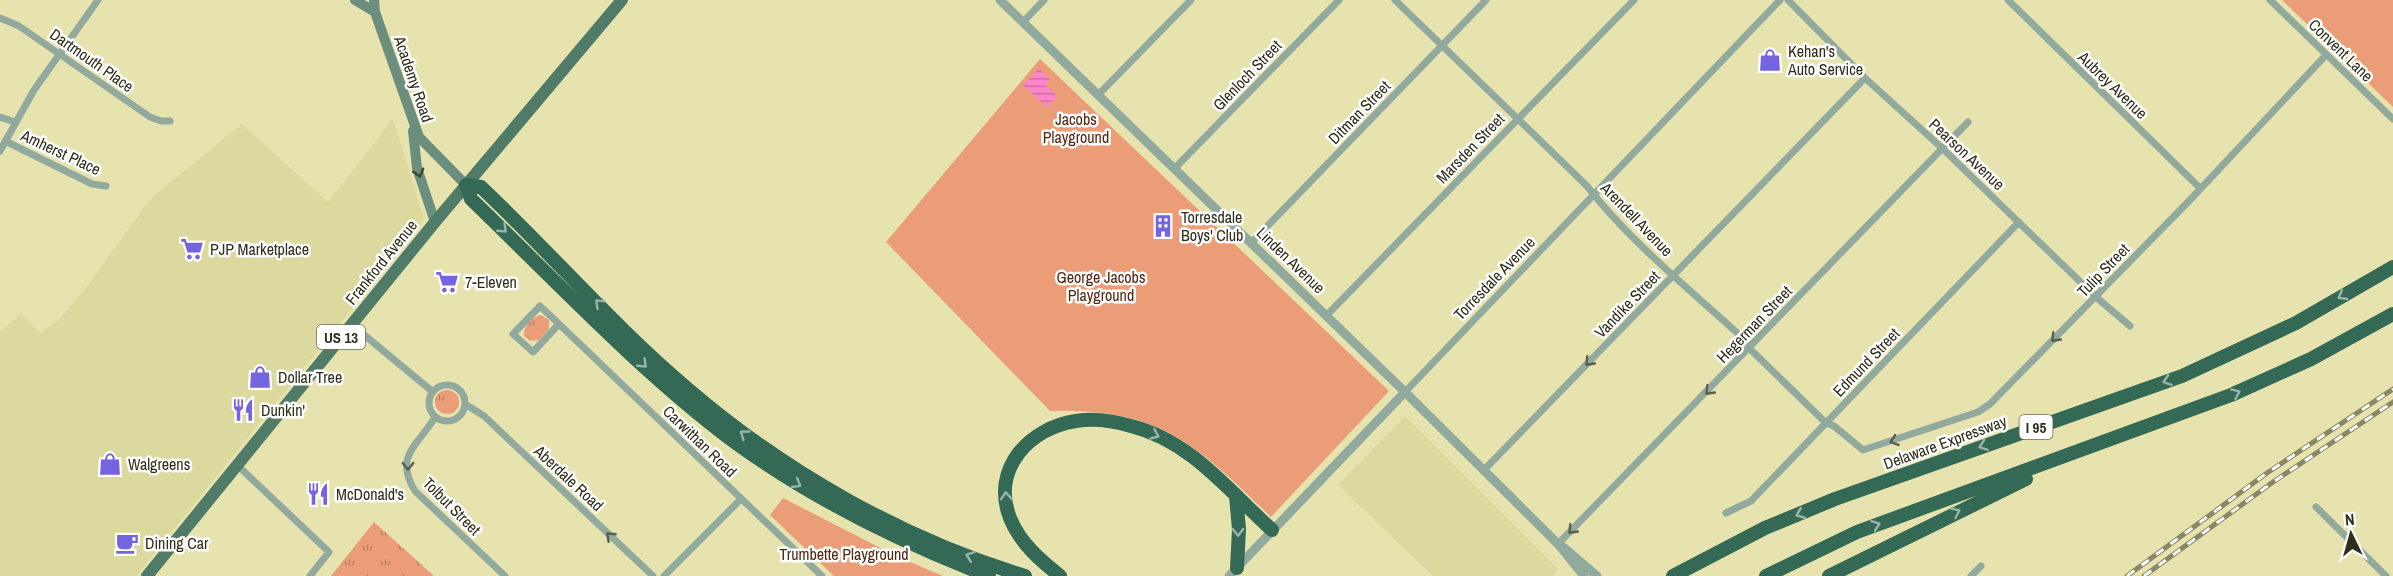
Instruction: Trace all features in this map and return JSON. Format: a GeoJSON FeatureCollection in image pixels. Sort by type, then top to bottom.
{"type":"FeatureCollection","features":[{"type":"Feature","properties":{"kind":"highway"},"geometry":{"type":"LineString","coordinates":[[989,576],[920,548],[842,510],[786,477],[731,439],[656,376],[479,207],[471,199],[466,185],[481,187],[664,368],[713,410],[765,449],[829,489],[905,529],[1025,576]]}},
{"type":"Feature","properties":{"kind":"highway","name":"Delaware Expressway"},"geometry":{"type":"LineString","coordinates":[[1673,576],[1765,528],[1835,499],[2182,376],[2296,323],[2393,267]]}},
{"type":"Feature","properties":{"kind":"highway","name":"I 95"},"geometry":{"type":"LineString","coordinates":[[1766,576],[1857,532],[2231,395],[2311,359],[2393,314]]}},
{"type":"Feature","properties":{"kind":"highway"},"geometry":{"type":"LineString","coordinates":[[1060,576],[1039,560],[1026,545],[1010,518],[1005,498],[1007,477],[1013,460],[1026,444],[1044,431],[1077,421],[1103,421],[1131,426],[1176,445],[1197,459],[1272,530]]}},
{"type":"Feature","properties":{"kind":"highway"},"geometry":{"type":"LineString","coordinates":[[1828,576],[1890,544],[2103,443]]}},
{"type":"Feature","properties":{"kind":"highway"},"geometry":{"type":"LineString","coordinates":[[1232,573],[1239,528],[1236,496]]}},
{"type":"Feature","properties":{"kind":"main road"},"geometry":{"type":"LineString","coordinates":[[355,0],[375,6]]}},
{"type":"Feature","properties":{"kind":"main road","name":"Academy Road"},"geometry":{"type":"LineString","coordinates":[[367,0],[375,6],[413,122],[424,144],[466,185]]}},
{"type":"Feature","properties":{"kind":"main road","name":"Frankford Avenue"},"geometry":{"type":"LineString","coordinates":[[147,576],[435,222],[622,0]]}},
{"type":"Feature","properties":{"kind":"main road"},"geometry":{"type":"LineString","coordinates":[[413,122],[417,168],[435,222]]}},
{"type":"Feature","properties":{"kind":"street"},"geometry":{"type":"LineString","coordinates":[[0,152],[15,123],[59,54],[98,0]]}},
{"type":"Feature","properties":{"kind":"street","name":"Linden Avenue"},"geometry":{"type":"LineString","coordinates":[[1000,0],[1405,392],[1558,544],[1584,576]]}},
{"type":"Feature","properties":{"kind":"street"},"geometry":{"type":"LineString","coordinates":[[1023,22],[1044,0]]}},
{"type":"Feature","properties":{"kind":"street"},"geometry":{"type":"LineString","coordinates":[[1098,95],[1191,0]]}},
{"type":"Feature","properties":{"kind":"street","name":"Glenloch Street"},"geometry":{"type":"LineString","coordinates":[[1174,168],[1339,0]]}},
{"type":"Feature","properties":{"kind":"street","name":"Arendell Avenue"},"geometry":{"type":"LineString","coordinates":[[1395,0],[1518,119],[1673,275],[1745,340],[1749,348],[1826,423],[1834,426],[1863,450]]}},
{"type":"Feature","properties":{"kind":"street","name":"Ditman Street"},"geometry":{"type":"LineString","coordinates":[[1251,243],[1486,0]]}},
{"type":"Feature","properties":{"kind":"street","name":"Marsden Street"},"geometry":{"type":"LineString","coordinates":[[1326,316],[1634,0]]}},
{"type":"Feature","properties":{"kind":"street","name":"Torresdale Avenue"},"geometry":{"type":"LineString","coordinates":[[1232,573],[1780,0]]}},
{"type":"Feature","properties":{"kind":"street","name":"Pearson Avenue"},"geometry":{"type":"LineString","coordinates":[[1788,0],[1865,78],[1943,149],[2096,297],[2130,326]]}},
{"type":"Feature","properties":{"kind":"street","name":"Aubrey Avenue"},"geometry":{"type":"LineString","coordinates":[[2007,0],[2199,188]]}},
{"type":"Feature","properties":{"kind":"street","name":"Convent Lane"},"geometry":{"type":"LineString","coordinates":[[2270,0],[2393,119]]}},
{"type":"Feature","properties":{"kind":"street","name":"Dartmouth Place"},"geometry":{"type":"LineString","coordinates":[[0,18],[19,26],[150,117],[161,121],[170,120]]}},
{"type":"Feature","properties":{"kind":"street","name":"Tulip Street"},"geometry":{"type":"LineString","coordinates":[[1863,450],[1978,412],[1990,404],[2096,297],[2326,55]]}},
{"type":"Feature","properties":{"kind":"street","name":"Vandike Street"},"geometry":{"type":"LineString","coordinates":[[1483,471],[1865,78]]}},
{"type":"Feature","properties":{"kind":"street","name":"Amherst Place"},"geometry":{"type":"LineString","coordinates":[[0,117],[15,123]]}},
{"type":"Feature","properties":{"kind":"street","name":"Hegerman Street"},"geometry":{"type":"LineString","coordinates":[[1558,544],[1968,122]]}},
{"type":"Feature","properties":{"kind":"street","name":"Amherst Place"},"geometry":{"type":"LineString","coordinates":[[5,141],[92,184],[106,186]]}},
{"type":"Feature","properties":{"kind":"street","name":"Edmund Street"},"geometry":{"type":"LineString","coordinates":[[1726,513],[1751,501],[2019,222]]}},
{"type":"Feature","properties":{"kind":"street","name":"Carwithan Road"},"geometry":{"type":"LineString","coordinates":[[559,324],[533,352],[513,334],[540,306],[559,324],[741,499],[822,576]]}},
{"type":"Feature","properties":{"kind":"street"},"geometry":{"type":"LineString","coordinates":[[351,324],[433,392]]}},
{"type":"Feature","properties":{"kind":"street"},"geometry":{"type":"LineString","coordinates":[[444,385],[451,385],[461,392],[465,404],[462,414],[454,420],[444,421],[435,417],[429,405],[433,392],[444,385]]}},
{"type":"Feature","properties":{"kind":"street","name":"Aberdale Road"},"geometry":{"type":"LineString","coordinates":[[465,404],[484,416],[653,576]]}},
{"type":"Feature","properties":{"kind":"street","name":"Tolbut Street"},"geometry":{"type":"LineString","coordinates":[[435,417],[412,446],[408,457],[407,469],[412,486],[504,576]]}},
{"type":"Feature","properties":{"kind":"street"},"geometry":{"type":"LineString","coordinates":[[236,464],[329,552],[310,576]]}},
{"type":"Feature","properties":{"kind":"street"},"geometry":{"type":"LineString","coordinates":[[664,576],[741,499]]}},
{"type":"Feature","properties":{"kind":"street"},"geometry":{"type":"LineString","coordinates":[[2316,507],[2386,576]]}},
{"type":"Feature","properties":{"kind":"street","name":"Linden Avenue"},"geometry":{"type":"LineString","coordinates":[[1558,544],[1578,557],[1597,576]]}},
{"type":"Feature","properties":{"kind":"street"},"geometry":{"type":"LineString","coordinates":[[1971,576],[1981,566]]}},
{"type":"Feature","properties":{"kind":"street"},"geometry":{"type":"LineString","coordinates":[[2371,576],[2379,569]]}},
{"type":"Feature","properties":{"kind":"shaded area"},"geometry":{"type":"Polygon","coordinates":[[[1039,69],[1050,79],[1045,85],[1057,96],[1047,107],[1023,85],[1039,69]]]}},
{"type":"Feature","properties":{"kind":"shaded area"},"geometry":{"type":"Polygon","coordinates":[[[393,119],[424,219],[136,576],[0,576],[0,332],[21,313],[40,333],[57,322],[88,285],[150,199],[242,124],[328,202],[393,119]]]}},
{"type":"Feature","properties":{"kind":"shaded area"},"geometry":{"type":"Polygon","coordinates":[[[1405,416],[1558,569],[1553,576],[1433,576],[1338,485],[1405,416]]]}},
{"type":"Feature","properties":{"kind":"green space"},"geometry":{"type":"Polygon","coordinates":[[[2282,0],[2393,0],[2393,107],[2282,0]]]}},
{"type":"Feature","properties":{"kind":"green space","name":"George Jacobs Playground"},"geometry":{"type":"Polygon","coordinates":[[[1040,59],[1389,391],[1271,517],[1221,470],[1174,436],[1148,424],[1120,416],[1088,411],[1050,411],[886,242],[1040,59]]]}},
{"type":"Feature","properties":{"kind":"green space"},"geometry":{"type":"Polygon","coordinates":[[[541,315],[549,320],[549,329],[539,340],[530,341],[524,336],[525,329],[531,320],[541,315]]]}},
{"type":"Feature","properties":{"kind":"green space"},"geometry":{"type":"Polygon","coordinates":[[[447,390],[456,393],[459,402],[456,411],[447,414],[438,411],[435,402],[438,393],[447,390]]]}},
{"type":"Feature","properties":{"kind":"green space","name":"Trumbette Playground"},"geometry":{"type":"Polygon","coordinates":[[[783,498],[896,556],[943,576],[834,576],[770,515],[783,498]]]}},
{"type":"Feature","properties":{"kind":"green space"},"geometry":{"type":"Polygon","coordinates":[[[374,522],[434,576],[331,576],[374,522]]]}},
{"type":"Feature","properties":{"kind":"railway"},"geometry":{"type":"LineString","coordinates":[[2127,576],[2267,473],[2393,389]]}},
{"type":"Feature","properties":{"kind":"railway"},"geometry":{"type":"LineString","coordinates":[[2144,576],[2273,482],[2393,402]]}},
{"type":"Feature","properties":{"kind":"place","name":"Kehan's Auto Service"},"geometry":{"type":"Point","coordinates":[1770,60]}},
{"type":"Feature","properties":{"kind":"place","name":"Torresdale Boys' Club"},"geometry":{"type":"Point","coordinates":[1163,226]}},
{"type":"Feature","properties":{"kind":"place","name":"PJP Marketplace"},"geometry":{"type":"Point","coordinates":[192,249]}},
{"type":"Feature","properties":{"kind":"place","name":"7-Eleven"},"geometry":{"type":"Point","coordinates":[447,282]}},
{"type":"Feature","properties":{"kind":"place","name":"Dollar Tree"},"geometry":{"type":"Point","coordinates":[260,377]}},
{"type":"Feature","properties":{"kind":"place","name":"Dunkin'"},"geometry":{"type":"Point","coordinates":[243,410]}},
{"type":"Feature","properties":{"kind":"place","name":"Walgreens"},"geometry":{"type":"Point","coordinates":[110,464]}},
{"type":"Feature","properties":{"kind":"place","name":"McDonald's"},"geometry":{"type":"Point","coordinates":[318,494]}},
{"type":"Feature","properties":{"kind":"place","name":"Dining Car"},"geometry":{"type":"Point","coordinates":[127,543]}},
{"type":"Feature","properties":{"kind":"park label","name":"Jacobs Playground"},"geometry":{"type":"Point","coordinates":[1076,128]}}]}
